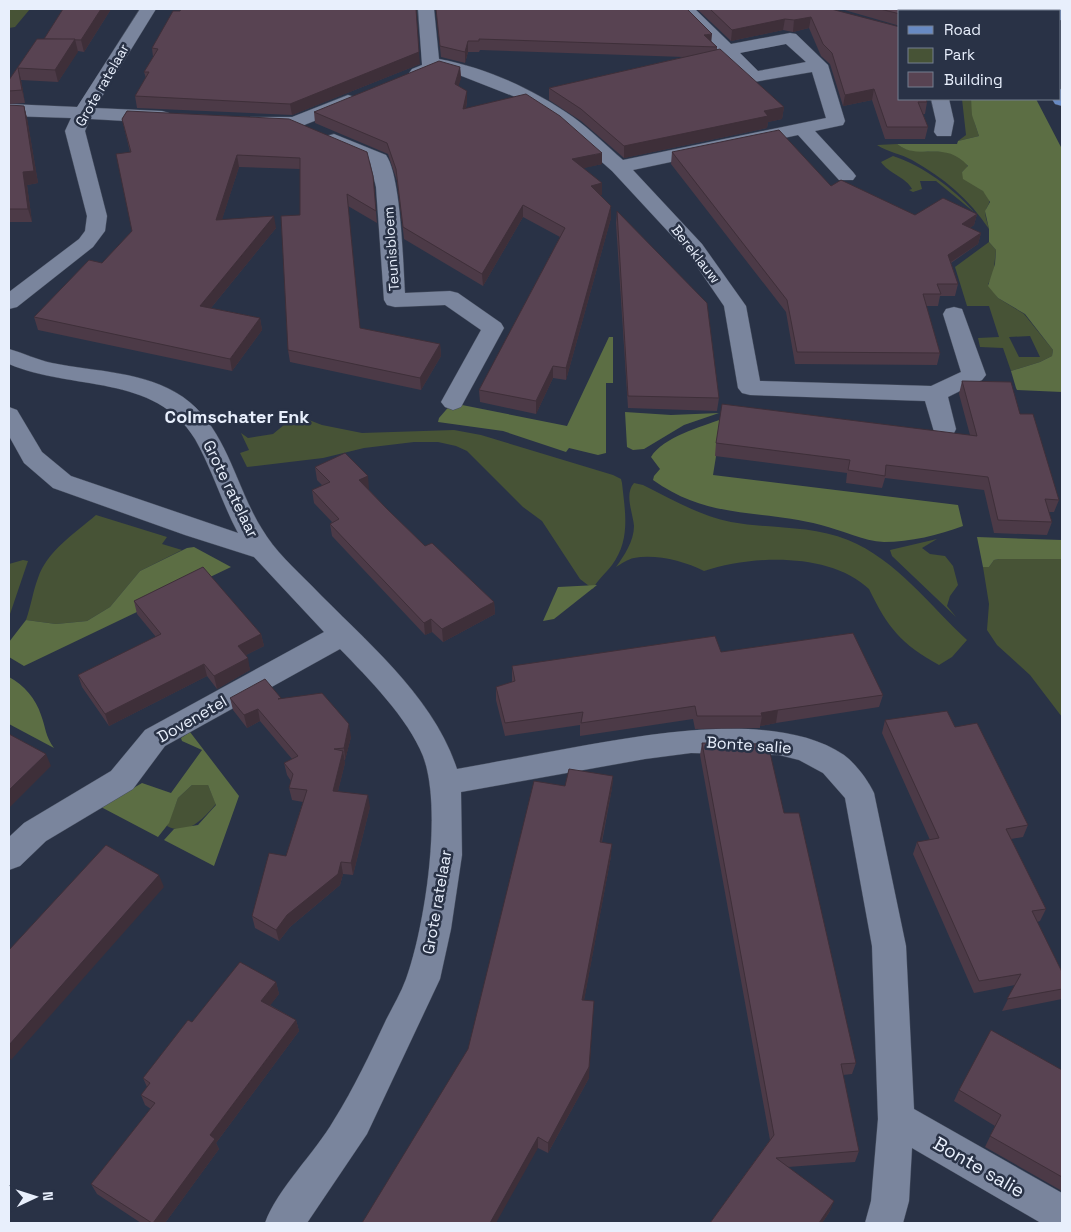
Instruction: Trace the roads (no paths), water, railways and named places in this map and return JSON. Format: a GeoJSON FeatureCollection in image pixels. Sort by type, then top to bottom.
{"type":"FeatureCollection","features":[{"type":"Feature","properties":{"kind":"street","name":"Grote ratelaar"},"geometry":{"type":"LineString","coordinates":[[9,302],[86,243],[95,231],[97,216],[75,131],[83,113],[148,9]]}},
{"type":"Feature","properties":{"kind":"street"},"geometry":{"type":"LineString","coordinates":[[403,79],[431,68],[426,9]]}},
{"type":"Feature","properties":{"kind":"street"},"geometry":{"type":"LineString","coordinates":[[686,9],[754,77],[819,64]]}},
{"type":"Feature","properties":{"kind":"street"},"geometry":{"type":"LineString","coordinates":[[618,167],[836,121],[819,64],[790,38],[729,50]]}},
{"type":"Feature","properties":{"kind":"street","name":"Bereklauw"},"geometry":{"type":"LineString","coordinates":[[431,63],[458,68],[525,94],[568,122],[618,167],[695,248],[735,306],[750,388],[936,394],[974,375],[954,314]]}},
{"type":"Feature","properties":{"kind":"street"},"geometry":{"type":"LineString","coordinates":[[236,120],[294,123],[367,94]]}},
{"type":"Feature","properties":{"kind":"street"},"geometry":{"type":"LineString","coordinates":[[940,100],[945,121],[944,132]]}},
{"type":"Feature","properties":{"kind":"street"},"geometry":{"type":"LineString","coordinates":[[9,110],[179,118]]}},
{"type":"Feature","properties":{"kind":"street","name":"Teunisbloem"},"geometry":{"type":"LineString","coordinates":[[294,123],[378,159],[386,187],[395,300],[450,298],[493,328],[453,402]]}},
{"type":"Feature","properties":{"kind":"street"},"geometry":{"type":"LineString","coordinates":[[802,128],[846,176]]}},
{"type":"Feature","properties":{"kind":"street","name":"Grote ratelaar"},"geometry":{"type":"LineString","coordinates":[[9,356],[25,365],[68,375],[115,381],[153,390],[176,403],[206,435],[240,512],[262,550],[389,687],[434,747],[445,783],[448,834],[442,893],[424,975],[389,1054],[346,1136],[284,1223]]}},
{"type":"Feature","properties":{"kind":"street"},"geometry":{"type":"LineString","coordinates":[[936,394],[944,429]]}},
{"type":"Feature","properties":{"kind":"street","name":"Grote ratelaar"},"geometry":{"type":"LineString","coordinates":[[9,415],[33,457],[62,482],[185,526],[262,550]]}},
{"type":"Feature","properties":{"kind":"street","name":"Dovenetel"},"geometry":{"type":"LineString","coordinates":[[9,857],[35,832],[122,780],[155,738],[342,635]]}},
{"type":"Feature","properties":{"kind":"street","name":"Bonte salie"},"geometry":{"type":"LineString","coordinates":[[445,783],[645,747],[691,741],[779,743],[807,750],[834,764],[859,793],[889,946],[896,1119],[890,1201],[884,1223]]}},
{"type":"Feature","properties":{"kind":"street","name":"Bonte salie"},"geometry":{"type":"LineString","coordinates":[[896,1119],[1062,1214]]}},
{"type":"Feature","properties":{"kind":"district","name":"Colmschater Enk"},"geometry":{"type":"Point","coordinates":[237,416]}}]}
